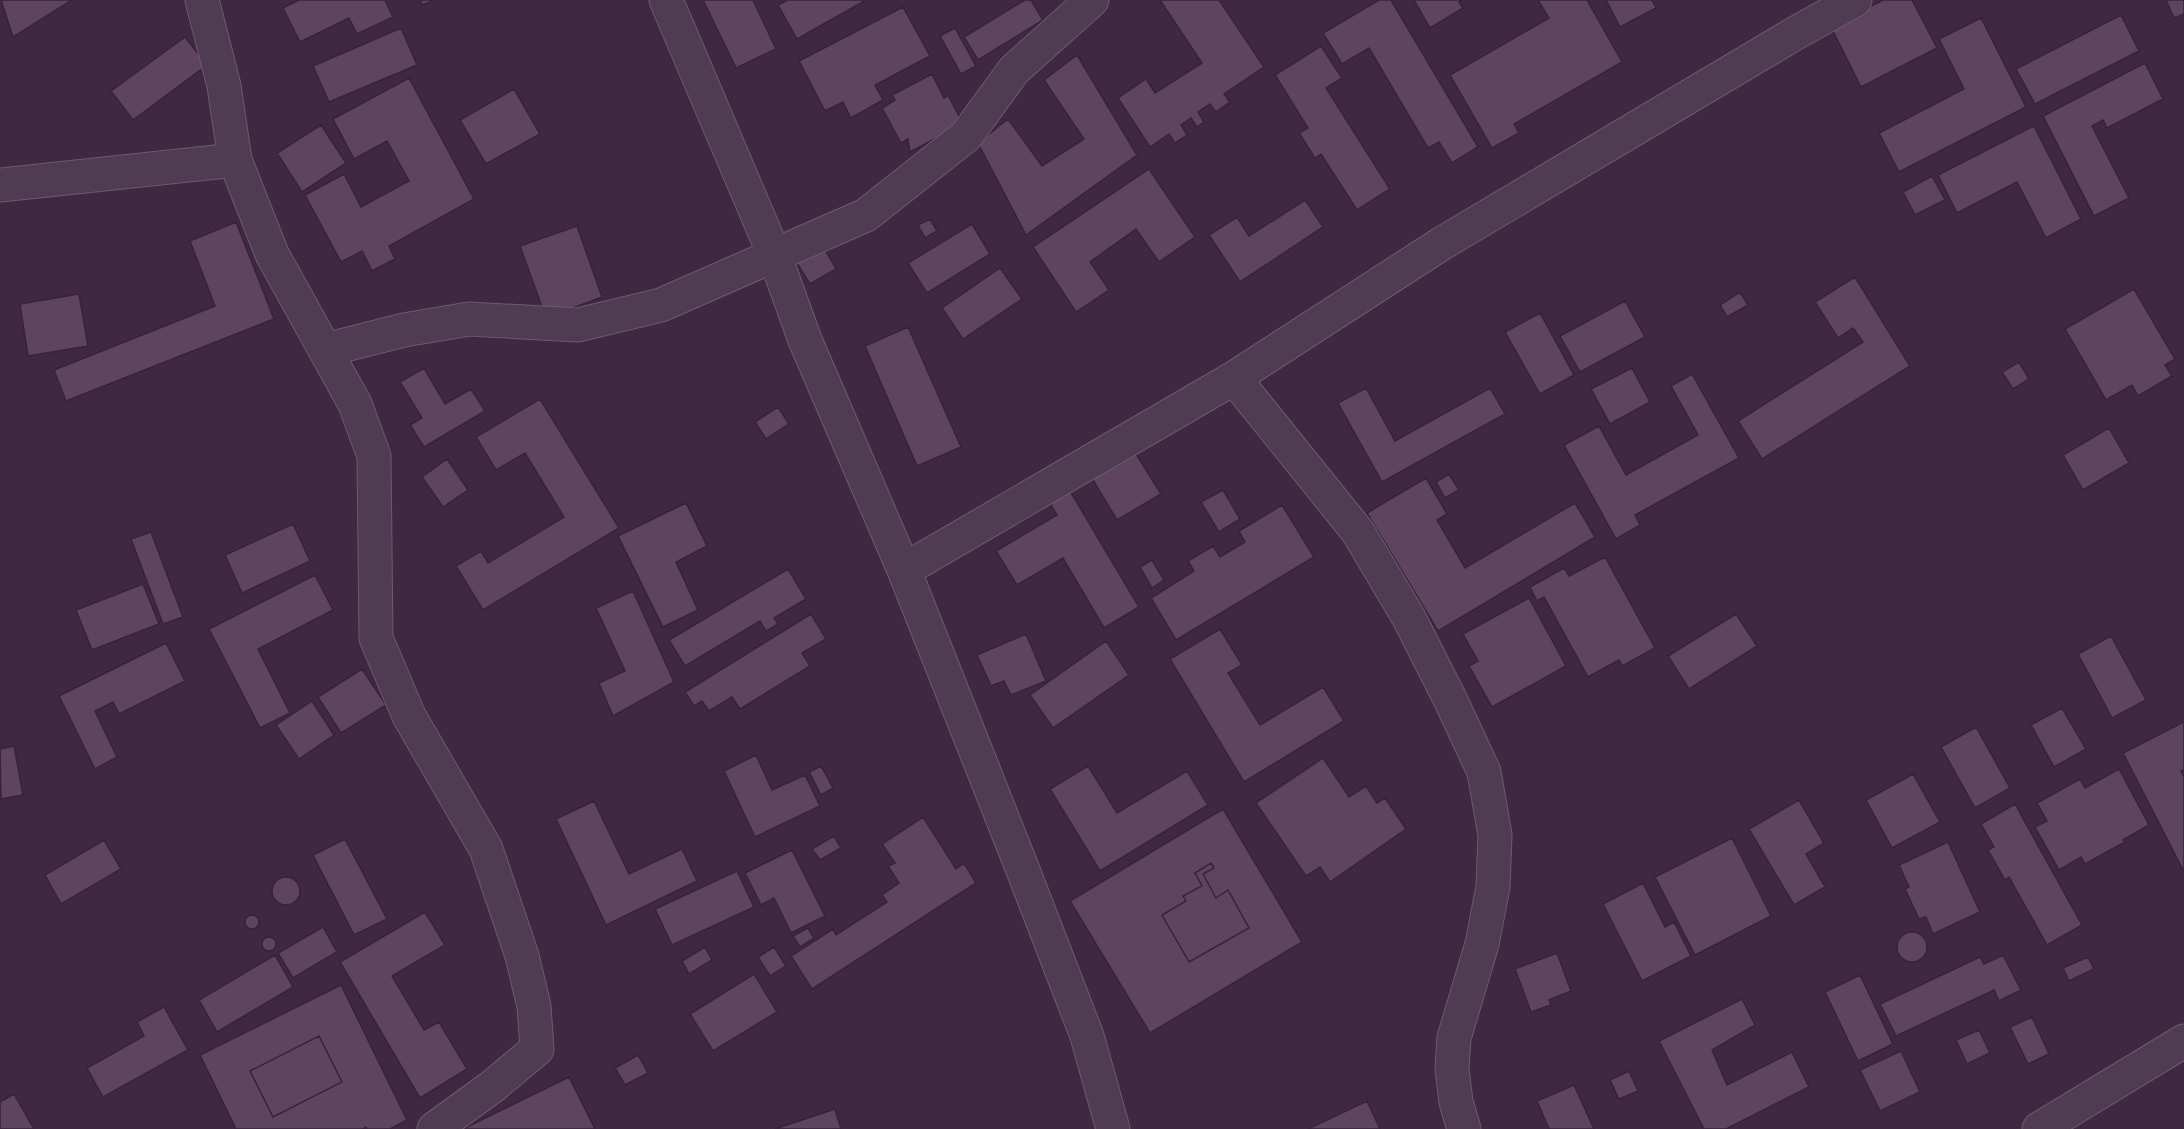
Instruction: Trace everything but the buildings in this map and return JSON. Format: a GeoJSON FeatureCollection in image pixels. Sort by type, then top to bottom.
{"type":"FeatureCollection","features":[{"type":"Feature","properties":{"kind":"street"},"geometry":{"type":"LineString","coordinates":[[202,0],[224,86],[235,160],[272,254],[356,404],[374,456],[375,638],[409,716],[486,849],[522,956],[534,1006],[537,1049],[493,1086],[434,1129]]}},
{"type":"Feature","properties":{"kind":"street"},"geometry":{"type":"LineString","coordinates":[[666,0],[774,254],[805,340],[904,570],[1087,1036],[1113,1129]]}},
{"type":"Feature","properties":{"kind":"street"},"geometry":{"type":"LineString","coordinates":[[325,350],[404,330],[469,319],[578,325],[661,305],[866,215],[966,136],[1014,70],[1092,0]]}},
{"type":"Feature","properties":{"kind":"street"},"geometry":{"type":"LineString","coordinates":[[1794,34],[1812,0]]}},
{"type":"Feature","properties":{"kind":"street"},"geometry":{"type":"LineString","coordinates":[[904,570],[1234,378],[1441,244],[1855,0]]}},
{"type":"Feature","properties":{"kind":"street"},"geometry":{"type":"LineString","coordinates":[[0,185],[235,160]]}},
{"type":"Feature","properties":{"kind":"street"},"geometry":{"type":"LineString","coordinates":[[1234,378],[1358,532],[1409,618],[1484,772],[1495,835],[1493,887],[1482,944],[1454,1038],[1452,1069],[1456,1102],[1464,1129]]}},
{"type":"Feature","properties":{"kind":"street"},"geometry":{"type":"LineString","coordinates":[[2039,1129],[2184,1041]]}}]}
